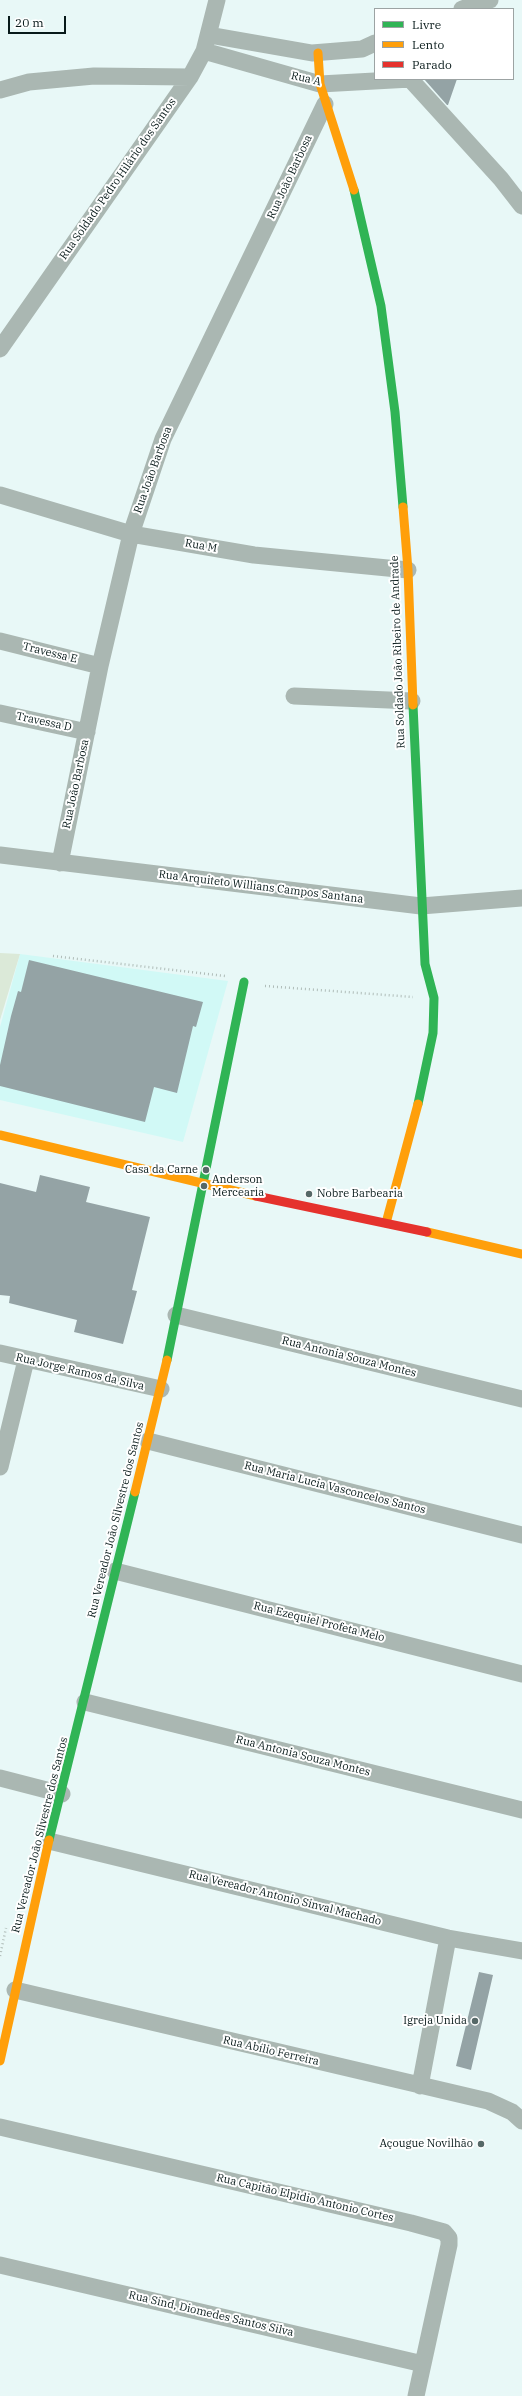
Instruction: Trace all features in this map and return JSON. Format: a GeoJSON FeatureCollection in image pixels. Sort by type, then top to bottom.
{"type":"FeatureCollection","features":[{"type":"Feature","properties":{"kind":"street","name":"Rua Soldado Pedro Hilário dos Santos"},"geometry":{"type":"LineString","coordinates":[[0,349],[190,77],[207,43],[217,0]]}},
{"type":"Feature","properties":{"kind":"street"},"geometry":{"type":"LineString","coordinates":[[465,8],[490,0]]}},
{"type":"Feature","properties":{"kind":"street"},"geometry":{"type":"LineString","coordinates":[[207,43],[318,53],[371,50]]}},
{"type":"Feature","properties":{"kind":"street","name":"Rua A"},"geometry":{"type":"LineString","coordinates":[[207,43],[320,84],[393,80]]}},
{"type":"Feature","properties":{"kind":"street","name":"Rua Soldado João Ribeiro de Andrade"},"geometry":{"type":"LineString","coordinates":[[318,53],[320,84],[325,104],[352,183],[381,306],[395,412],[408,570],[421,906],[425,964],[434,998],[433,1033],[417,1111],[386,1222]]}},
{"type":"Feature","properties":{"kind":"street"},"geometry":{"type":"LineString","coordinates":[[0,90],[29,82],[94,76],[190,77]]}},
{"type":"Feature","properties":{"kind":"street"},"geometry":{"type":"LineString","coordinates":[[412,80],[501,179],[522,206]]}},
{"type":"Feature","properties":{"kind":"street","name":"Rua João Barbosa"},"geometry":{"type":"LineString","coordinates":[[60,863],[100,666],[131,534],[163,439],[325,104]]}},
{"type":"Feature","properties":{"kind":"street","name":"Rua M"},"geometry":{"type":"LineString","coordinates":[[0,495],[131,534],[254,555],[408,570]]}},
{"type":"Feature","properties":{"kind":"street","name":"Travessa E"},"geometry":{"type":"LineString","coordinates":[[0,641],[100,666]]}},
{"type":"Feature","properties":{"kind":"street"},"geometry":{"type":"LineString","coordinates":[[294,696],[412,700]]}},
{"type":"Feature","properties":{"kind":"street","name":"Travessa D"},"geometry":{"type":"LineString","coordinates":[[0,713],[87,732]]}},
{"type":"Feature","properties":{"kind":"street","name":"Rua Arquiteto Willians Campos Santana"},"geometry":{"type":"LineString","coordinates":[[0,855],[421,906],[522,898]]}},
{"type":"Feature","properties":{"kind":"street","name":"Rua Vereador João Silvestre dos Santos"},"geometry":{"type":"LineString","coordinates":[[0,2062],[1,2050],[49,1841],[85,1702],[115,1571],[160,1390],[244,982]]}},
{"type":"Feature","properties":{"kind":"street"},"geometry":{"type":"LineString","coordinates":[[0,1134],[203,1185],[386,1222],[522,1254]]}},
{"type":"Feature","properties":{"kind":"street","name":"Rua Antonia Souza Montes"},"geometry":{"type":"LineString","coordinates":[[176,1315],[522,1399]]}},
{"type":"Feature","properties":{"kind":"street","name":"Rua Jorge Ramos da Silva"},"geometry":{"type":"LineString","coordinates":[[0,1353],[160,1390]]}},
{"type":"Feature","properties":{"kind":"street"},"geometry":{"type":"LineString","coordinates":[[0,1467],[26,1360]]}},
{"type":"Feature","properties":{"kind":"street","name":"Rua Maria Lucia Vasconcelos Santos"},"geometry":{"type":"LineString","coordinates":[[148,1441],[522,1535]]}},
{"type":"Feature","properties":{"kind":"street","name":"Rua Ezequiel Profeta Melo"},"geometry":{"type":"LineString","coordinates":[[115,1571],[522,1674]]}},
{"type":"Feature","properties":{"kind":"street","name":"Rua Antonia Souza Montes"},"geometry":{"type":"LineString","coordinates":[[85,1702],[522,1810]]}},
{"type":"Feature","properties":{"kind":"street"},"geometry":{"type":"LineString","coordinates":[[0,1778],[62,1794]]}},
{"type":"Feature","properties":{"kind":"street","name":"Rua Vereador Antonio Sinval Machado"},"geometry":{"type":"LineString","coordinates":[[49,1841],[448,1938],[522,1951]]}},
{"type":"Feature","properties":{"kind":"street"},"geometry":{"type":"LineString","coordinates":[[420,2086],[448,1938]]}},
{"type":"Feature","properties":{"kind":"street","name":"Rua Abílio Ferreira"},"geometry":{"type":"LineString","coordinates":[[15,1990],[488,2101],[512,2112],[522,2121]]}},
{"type":"Feature","properties":{"kind":"street","name":"Rua Capitão Elpidio Antonio Cortes"},"geometry":{"type":"LineString","coordinates":[[0,2128],[411,2222],[444,2232],[449,2238],[449,2245],[416,2396]]}},
{"type":"Feature","properties":{"kind":"street","name":"Rua Sind, Diomedes Santos Silva"},"geometry":{"type":"LineString","coordinates":[[0,2265],[423,2364]]}},
{"type":"Feature","properties":{"kind":"path"},"geometry":{"type":"LineString","coordinates":[[0,1956],[7,1926]]}},
{"type":"Feature","properties":{"kind":"shaded area"},"geometry":{"type":"Polygon","coordinates":[[[20,954],[228,981],[183,1142],[0,1100],[0,1027],[20,954]]]}},
{"type":"Feature","properties":{"kind":"green space"},"geometry":{"type":"Polygon","coordinates":[[[0,953],[20,954],[0,1020],[0,953]]]}},
{"type":"Feature","properties":{"kind":"building"},"geometry":{"type":"Polygon","coordinates":[[[425,80],[457,80],[447,105],[425,80]]]}},
{"type":"Feature","properties":{"kind":"building"},"geometry":{"type":"Polygon","coordinates":[[[29,960],[203,1002],[196,1027],[193,1026],[177,1093],[154,1087],[145,1122],[0,1086],[0,1065],[11,1016],[18,991],[21,992],[29,960]]]}},
{"type":"Feature","properties":{"kind":"building"},"geometry":{"type":"Polygon","coordinates":[[[40,1175],[90,1187],[86,1202],[150,1217],[132,1290],[137,1291],[123,1344],[74,1332],[77,1320],[9,1303],[10,1296],[0,1295],[0,1183],[36,1192],[40,1175]]]}},
{"type":"Feature","properties":{"kind":"building","name":"Igreja Unida"},"geometry":{"type":"Polygon","coordinates":[[[479,1972],[493,1975],[471,2070],[456,2066],[479,1972]]]}},
{"type":"Feature","properties":{"kind":"traffic: fast"},"geometry":{"type":"LineString","coordinates":[[354,190],[381,306],[395,412],[403,507]]}},
{"type":"Feature","properties":{"kind":"traffic: fast"},"geometry":{"type":"LineString","coordinates":[[413,705],[425,964],[434,998],[433,1033],[418,1104]]}},
{"type":"Feature","properties":{"kind":"traffic: fast"},"geometry":{"type":"LineString","coordinates":[[167,1360],[244,982]]}},
{"type":"Feature","properties":{"kind":"traffic: fast"},"geometry":{"type":"LineString","coordinates":[[49,1840],[135,1492]]}},
{"type":"Feature","properties":{"kind":"traffic: slow"},"geometry":{"type":"LineString","coordinates":[[318,53],[320,84],[354,190]]}},
{"type":"Feature","properties":{"kind":"traffic: slow"},"geometry":{"type":"LineString","coordinates":[[403,507],[408,570],[413,705]]}},
{"type":"Feature","properties":{"kind":"traffic: slow"},"geometry":{"type":"LineString","coordinates":[[386,1223],[418,1104]]}},
{"type":"Feature","properties":{"kind":"traffic: slow"},"geometry":{"type":"LineString","coordinates":[[0,1135],[256,1196]]}},
{"type":"Feature","properties":{"kind":"traffic: slow"},"geometry":{"type":"LineString","coordinates":[[427,1232],[522,1254]]}},
{"type":"Feature","properties":{"kind":"traffic: slow"},"geometry":{"type":"LineString","coordinates":[[135,1492],[167,1360]]}},
{"type":"Feature","properties":{"kind":"traffic: slow"},"geometry":{"type":"LineString","coordinates":[[0,2061],[49,1840]]}},
{"type":"Feature","properties":{"kind":"traffic: jam"},"geometry":{"type":"LineString","coordinates":[[256,1196],[427,1232]]}},
{"type":"Feature","properties":{"kind":"place","name":"Casa da Carne"},"geometry":{"type":"Point","coordinates":[206,1170]}},
{"type":"Feature","properties":{"kind":"place","name":"Anderson Mercearia"},"geometry":{"type":"Point","coordinates":[204,1186]}},
{"type":"Feature","properties":{"kind":"place","name":"Nobre Barbearia"},"geometry":{"type":"Point","coordinates":[309,1194]}},
{"type":"Feature","properties":{"kind":"place","name":"Igreja Unida"},"geometry":{"type":"Point","coordinates":[475,2021]}},
{"type":"Feature","properties":{"kind":"place","name":"Açougue Novilhão"},"geometry":{"type":"Point","coordinates":[481,2144]}}]}
